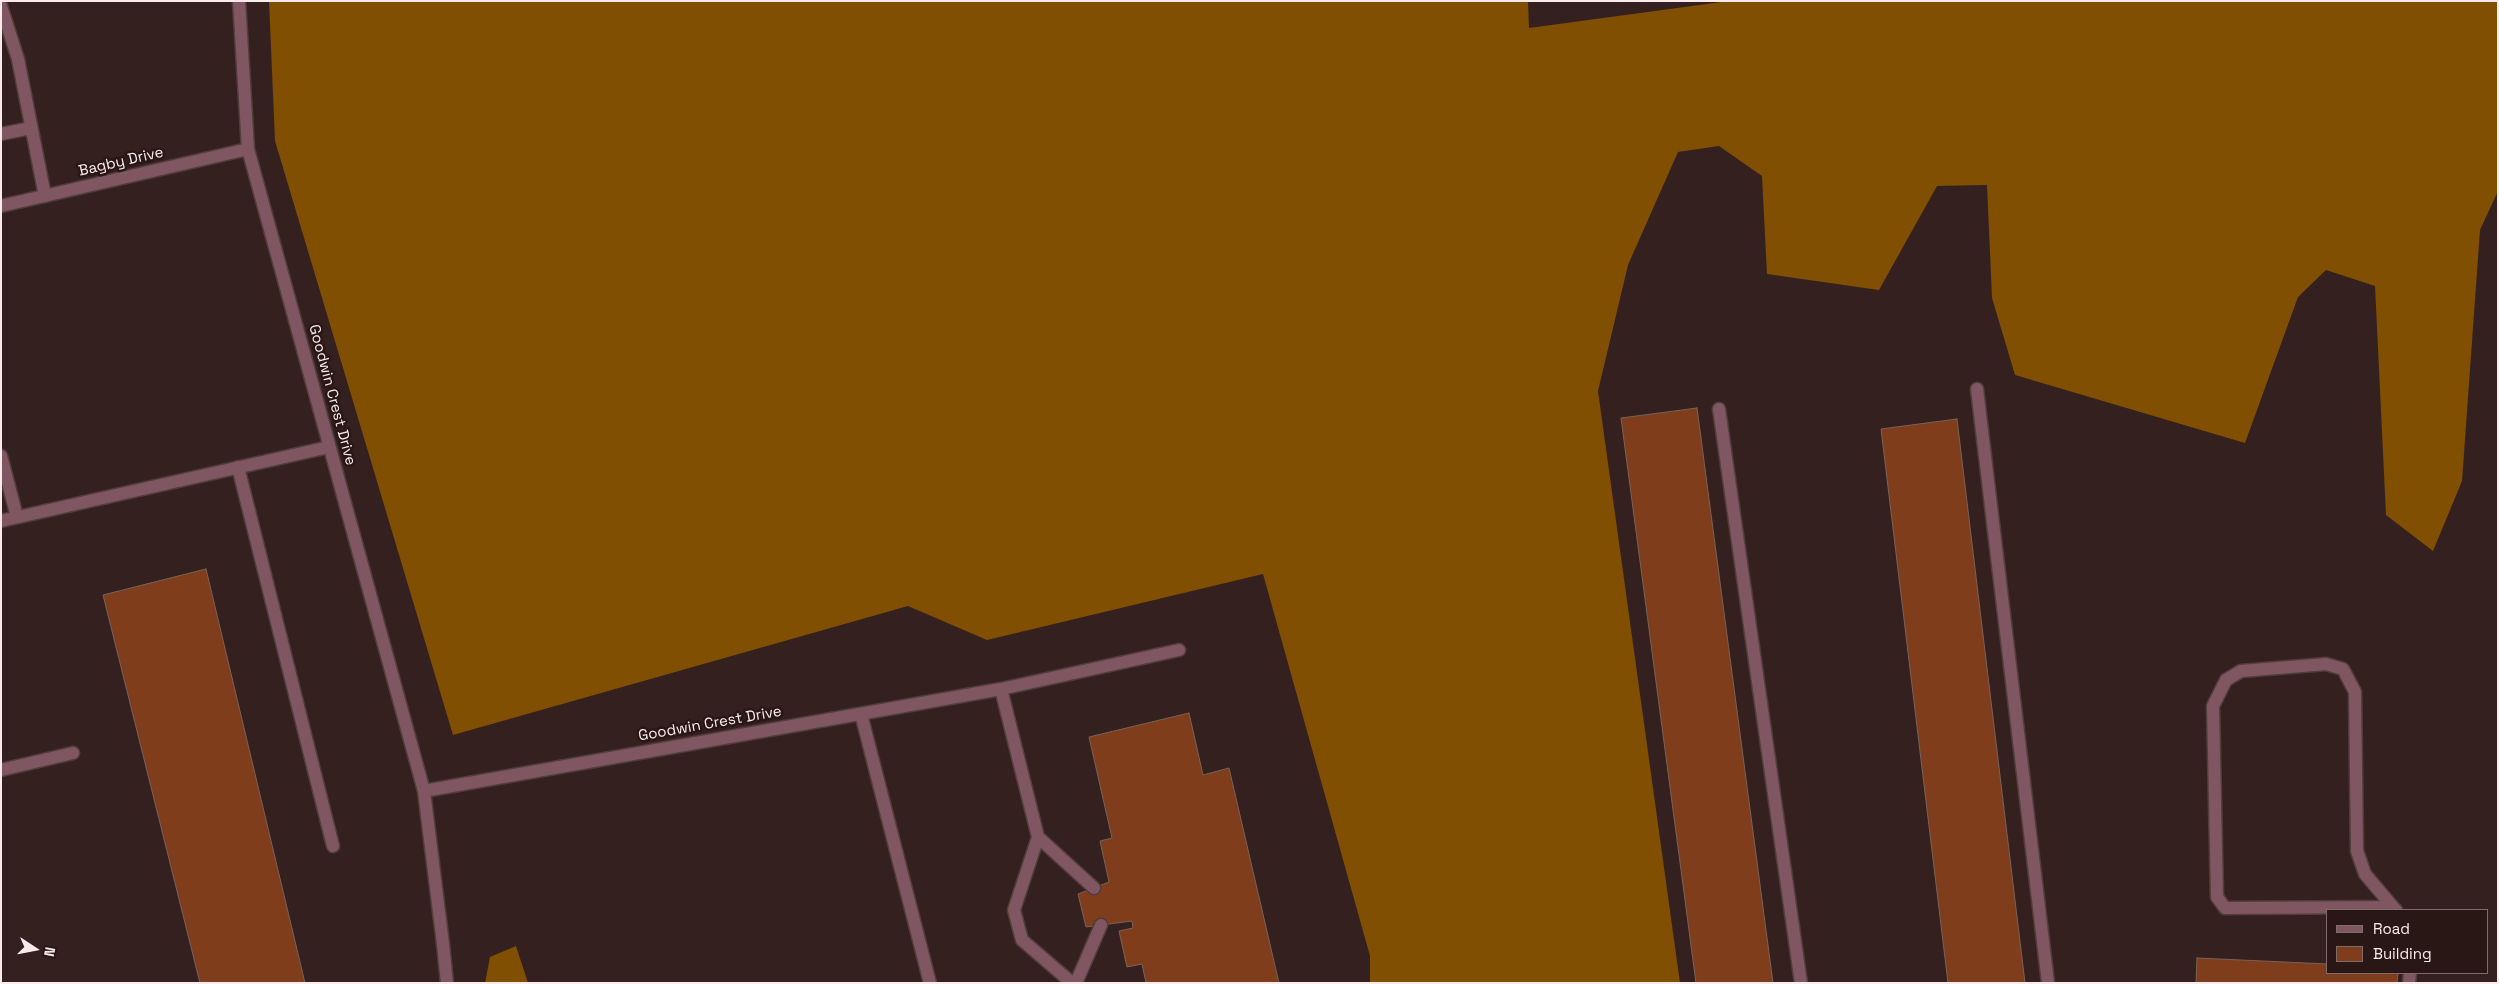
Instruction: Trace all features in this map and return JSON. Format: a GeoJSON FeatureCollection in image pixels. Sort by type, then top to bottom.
{"type":"FeatureCollection","features":[{"type":"Feature","properties":{"kind":"street","name":"Goodwin Crest Drive"},"geometry":{"type":"LineString","coordinates":[[239,1],[248,150],[424,792],[447,983]]}},
{"type":"Feature","properties":{"kind":"street"},"geometry":{"type":"LineString","coordinates":[[1,6],[18,58],[45,196]]}},
{"type":"Feature","properties":{"kind":"street"},"geometry":{"type":"LineString","coordinates":[[1,134],[32,128]]}},
{"type":"Feature","properties":{"kind":"street","name":"Bagby Drive"},"geometry":{"type":"LineString","coordinates":[[1,206],[248,150]]}},
{"type":"Feature","properties":{"kind":"street"},"geometry":{"type":"LineString","coordinates":[[1977,390],[2048,983]]}},
{"type":"Feature","properties":{"kind":"street"},"geometry":{"type":"LineString","coordinates":[[1719,410],[1801,983]]}},
{"type":"Feature","properties":{"kind":"street"},"geometry":{"type":"LineString","coordinates":[[1,521],[329,447]]}},
{"type":"Feature","properties":{"kind":"street"},"geometry":{"type":"LineString","coordinates":[[1,456],[17,517]]}},
{"type":"Feature","properties":{"kind":"street"},"geometry":{"type":"LineString","coordinates":[[238,467],[333,846]]}},
{"type":"Feature","properties":{"kind":"street","name":"Goodwin Crest Drive"},"geometry":{"type":"LineString","coordinates":[[424,792],[1001,689],[1178,650]]}},
{"type":"Feature","properties":{"kind":"street"},"geometry":{"type":"LineString","coordinates":[[2326,664],[2343,669],[2355,692],[2358,851],[2366,874],[2394,909],[2225,908],[2217,897],[2213,706],[2226,680],[2241,671],[2326,664]]}},
{"type":"Feature","properties":{"kind":"street"},"geometry":{"type":"LineString","coordinates":[[1001,689],[1038,837],[1014,910],[1022,940],[1072,983]]}},
{"type":"Feature","properties":{"kind":"street"},"geometry":{"type":"LineString","coordinates":[[861,714],[930,983]]}},
{"type":"Feature","properties":{"kind":"street"},"geometry":{"type":"LineString","coordinates":[[1,770],[73,753]]}},
{"type":"Feature","properties":{"kind":"street"},"geometry":{"type":"LineString","coordinates":[[1038,837],[1094,888]]}},
{"type":"Feature","properties":{"kind":"street"},"geometry":{"type":"LineString","coordinates":[[1076,983],[1102,925]]}},
{"type":"Feature","properties":{"kind":"shaded area"},"geometry":{"type":"Polygon","coordinates":[[[269,1],[1528,1],[1529,28],[1729,1],[2498,1],[2498,191],[2480,230],[2462,481],[2433,551],[2386,515],[2375,286],[2326,270],[2298,297],[2245,443],[2015,375],[1992,298],[1987,185],[1937,186],[1879,290],[1767,274],[1762,176],[1719,146],[1678,152],[1628,265],[1598,391],[1680,983],[1370,983],[1370,956],[1263,574],[987,640],[908,606],[453,735],[275,141],[269,1]]]}},
{"type":"Feature","properties":{"kind":"shaded area"},"geometry":{"type":"Polygon","coordinates":[[[516,946],[528,983],[485,983],[490,957],[516,946]]]}},
{"type":"Feature","properties":{"kind":"building"},"geometry":{"type":"Polygon","coordinates":[[[1697,408],[1773,983],[1696,983],[1621,418],[1697,408]]]}},
{"type":"Feature","properties":{"kind":"building"},"geometry":{"type":"Polygon","coordinates":[[[1957,419],[2025,983],[1948,983],[1881,429],[1957,419]]]}},
{"type":"Feature","properties":{"kind":"building"},"geometry":{"type":"Polygon","coordinates":[[[206,569],[305,983],[200,983],[103,595],[206,569]]]}},
{"type":"Feature","properties":{"kind":"building"},"geometry":{"type":"Polygon","coordinates":[[[1189,713],[1203,775],[1229,768],[1279,983],[1146,983],[1142,964],[1127,967],[1119,931],[1133,928],[1132,921],[1086,927],[1078,894],[1109,882],[1100,841],[1112,838],[1089,737],[1189,713]]]}},
{"type":"Feature","properties":{"kind":"building"},"geometry":{"type":"Polygon","coordinates":[[[2197,958],[2326,964],[2326,974],[2398,974],[2397,983],[2196,983],[2197,958]]]}}]}
